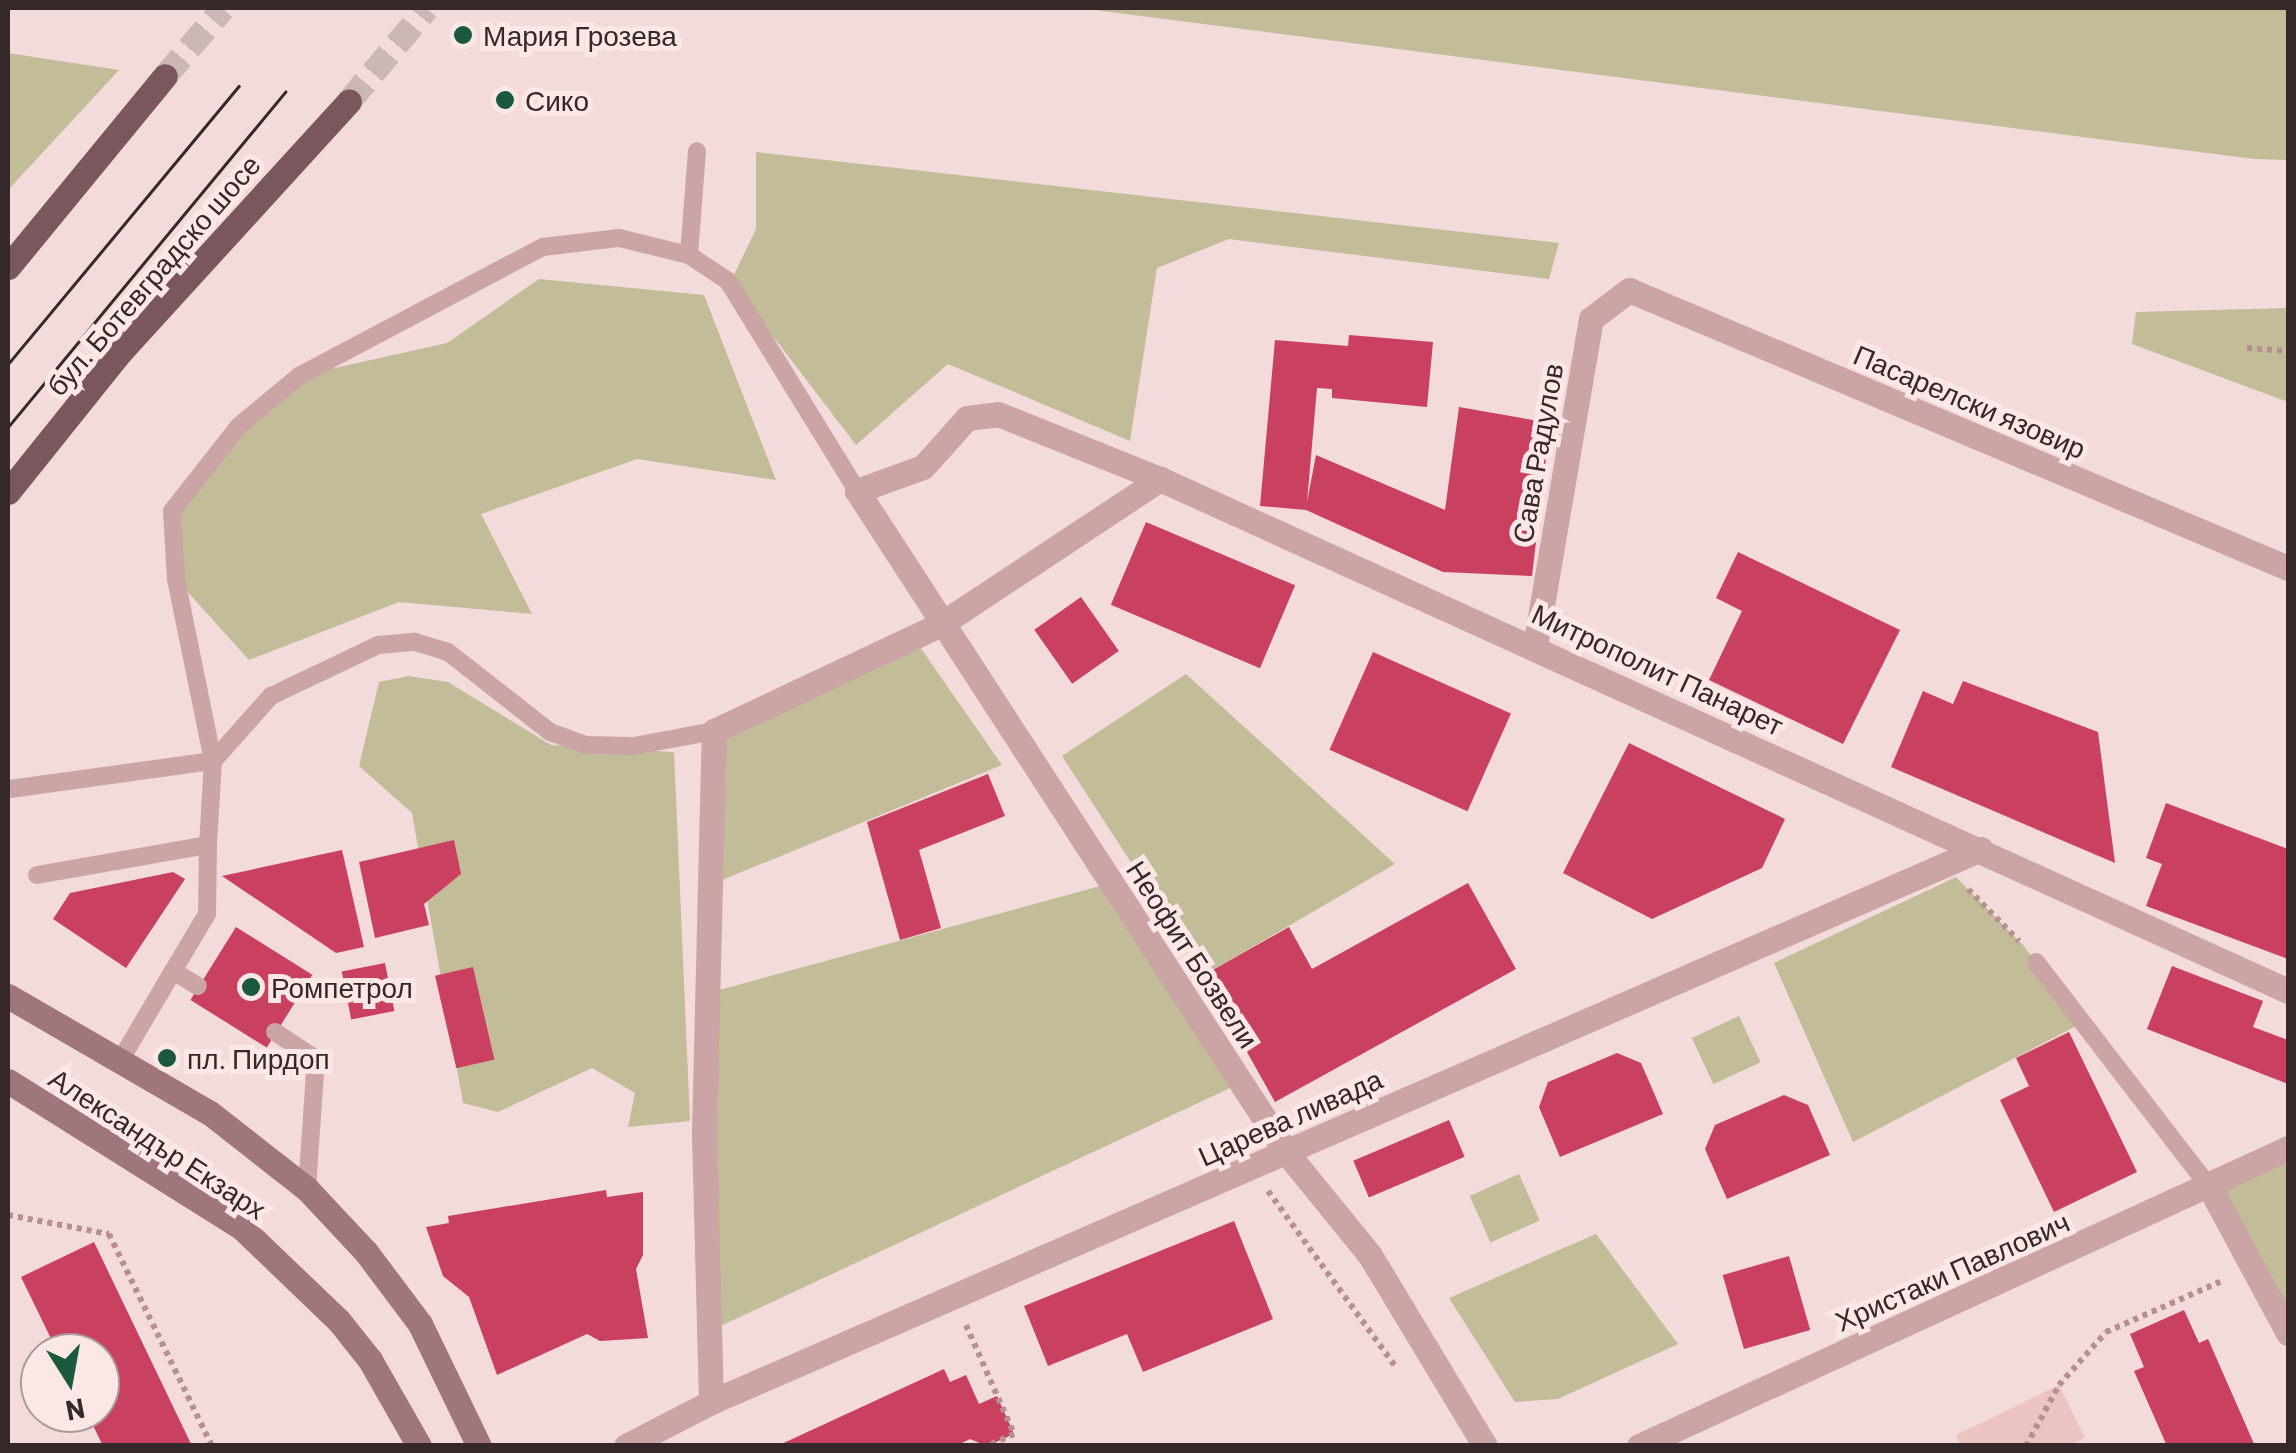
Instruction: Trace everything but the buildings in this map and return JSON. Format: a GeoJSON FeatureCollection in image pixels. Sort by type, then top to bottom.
{"type":"FeatureCollection","features":[{"type":"Feature","properties":{"kind":"main road"},"geometry":{"type":"LineString","coordinates":[[8,267],[165,76]]}},
{"type":"Feature","properties":{"kind":"main road","name":"бул. Ботевградско шосе"},"geometry":{"type":"LineString","coordinates":[[8,492],[120,351],[349,101]]}},
{"type":"Feature","properties":{"kind":"street","name":"Пасарелски язовир"},"geometry":{"type":"LineString","coordinates":[[1629,290],[2288,568]]}},
{"type":"Feature","properties":{"kind":"street","name":"Сава Радулов"},"geometry":{"type":"LineString","coordinates":[[1535,646],[1591,319],[1629,290]]}},
{"type":"Feature","properties":{"kind":"street","name":"Митрополит Панарет"},"geometry":{"type":"LineString","coordinates":[[857,491],[923,467],[967,418],[998,414],[1160,479],[1535,646],[2288,991]]}},
{"type":"Feature","properties":{"kind":"street"},"geometry":{"type":"LineString","coordinates":[[712,1402],[704,1131],[714,731],[941,624],[1160,479]]}},
{"type":"Feature","properties":{"kind":"street","name":"Неофит Бозвели"},"geometry":{"type":"LineString","coordinates":[[857,491],[1286,1152],[1369,1254],[1485,1446]]}},
{"type":"Feature","properties":{"kind":"street","name":"Царева ливада"},"geometry":{"type":"LineString","coordinates":[[626,1446],[712,1402],[1980,850]]}},
{"type":"Feature","properties":{"kind":"street","name":"Александър Екзарх"},"geometry":{"type":"LineString","coordinates":[[8,996],[210,1113],[307,1190],[366,1252],[420,1324],[479,1446]]}},
{"type":"Feature","properties":{"kind":"street","name":"Александър Екзарх"},"geometry":{"type":"LineString","coordinates":[[8,1081],[241,1228],[339,1321],[370,1360],[419,1446]]}},
{"type":"Feature","properties":{"kind":"street","name":"Христаки Павлович"},"geometry":{"type":"LineString","coordinates":[[1639,1446],[2210,1188],[2288,1148]]}},
{"type":"Feature","properties":{"kind":"street"},"geometry":{"type":"LineString","coordinates":[[2210,1188],[2288,1333]]}},
{"type":"Feature","properties":{"kind":"lane"},"geometry":{"type":"LineString","coordinates":[[688,255],[697,152]]}},
{"type":"Feature","properties":{"kind":"lane"},"geometry":{"type":"LineString","coordinates":[[120,1061],[207,914],[214,761],[176,578],[172,511],[239,426],[299,376],[543,247],[619,238],[688,255],[728,281],[857,491]]}},
{"type":"Feature","properties":{"kind":"lane"},"geometry":{"type":"LineString","coordinates":[[10,789],[214,761],[271,696],[378,646],[415,642],[448,652],[550,732],[584,745],[634,746],[714,731]]}},
{"type":"Feature","properties":{"kind":"lane"},"geometry":{"type":"LineString","coordinates":[[37,875],[208,845]]}},
{"type":"Feature","properties":{"kind":"lane"},"geometry":{"type":"LineString","coordinates":[[2036,962],[2210,1188]]}},
{"type":"Feature","properties":{"kind":"lane"},"geometry":{"type":"LineString","coordinates":[[174,971],[198,986]]}},
{"type":"Feature","properties":{"kind":"lane"},"geometry":{"type":"LineString","coordinates":[[275,1032],[316,1059],[307,1190]]}},
{"type":"Feature","properties":{"kind":"path"},"geometry":{"type":"LineString","coordinates":[[2247,348],[2288,352]]}},
{"type":"Feature","properties":{"kind":"path"},"geometry":{"type":"LineString","coordinates":[[1945,864],[2036,962]]}},
{"type":"Feature","properties":{"kind":"path"},"geometry":{"type":"LineString","coordinates":[[1262,1181],[1408,1383]]}},
{"type":"Feature","properties":{"kind":"path"},"geometry":{"type":"LineString","coordinates":[[8,1215],[109,1234],[212,1446]]}},
{"type":"Feature","properties":{"kind":"path"},"geometry":{"type":"LineString","coordinates":[[2026,1446],[2059,1385],[2106,1332],[2253,1267]]}},
{"type":"Feature","properties":{"kind":"path"},"geometry":{"type":"LineString","coordinates":[[961,1315],[1014,1434],[987,1446]]}},
{"type":"Feature","properties":{"kind":"shaded area"},"geometry":{"type":"Polygon","coordinates":[[[1079,8],[2288,8],[2288,160],[2254,159],[1079,8]]]}},
{"type":"Feature","properties":{"kind":"shaded area"},"geometry":{"type":"Polygon","coordinates":[[[8,53],[119,70],[8,190],[8,53]]]}},
{"type":"Feature","properties":{"kind":"shaded area"},"geometry":{"type":"Polygon","coordinates":[[[756,152],[1559,243],[1549,279],[1229,239],[1157,268],[1130,441],[948,364],[856,445],[731,281],[756,229],[756,152]]]}},
{"type":"Feature","properties":{"kind":"shaded area"},"geometry":{"type":"Polygon","coordinates":[[[539,279],[704,295],[776,480],[637,459],[481,514],[532,614],[399,602],[249,660],[176,579],[172,511],[239,426],[299,376],[447,343],[539,279]]]}},
{"type":"Feature","properties":{"kind":"shaded area"},"geometry":{"type":"Polygon","coordinates":[[[2288,308],[2288,402],[2132,344],[2136,312],[2288,308]]]}},
{"type":"Feature","properties":{"kind":"shaded area"},"geometry":{"type":"Polygon","coordinates":[[[913,637],[1002,765],[710,885],[714,731],[913,637]]]}},
{"type":"Feature","properties":{"kind":"shaded area"},"geometry":{"type":"Polygon","coordinates":[[[1186,674],[1395,864],[1204,975],[1062,756],[1186,674]]]}},
{"type":"Feature","properties":{"kind":"shaded area"},"geometry":{"type":"Polygon","coordinates":[[[408,676],[448,682],[551,745],[674,752],[690,1121],[628,1127],[635,1093],[592,1068],[498,1112],[463,1103],[412,813],[359,766],[379,682],[408,676]]]}},
{"type":"Feature","properties":{"kind":"shaded area"},"geometry":{"type":"Polygon","coordinates":[[[1956,877],[2023,945],[2082,1023],[1853,1142],[1774,963],[1956,877]]]}},
{"type":"Feature","properties":{"kind":"shaded area"},"geometry":{"type":"Polygon","coordinates":[[[1111,883],[1241,1083],[708,1332],[708,993],[1111,883]]]}},
{"type":"Feature","properties":{"kind":"shaded area"},"geometry":{"type":"Polygon","coordinates":[[[1739,1016],[1761,1062],[1713,1084],[1692,1038],[1739,1016]]]}},
{"type":"Feature","properties":{"kind":"shaded area"},"geometry":{"type":"Polygon","coordinates":[[[2288,1146],[2288,1333],[2210,1188],[2288,1146]]]}},
{"type":"Feature","properties":{"kind":"shaded area"},"geometry":{"type":"Polygon","coordinates":[[[1519,1174],[1540,1221],[1490,1243],[1470,1196],[1519,1174]]]}},
{"type":"Feature","properties":{"kind":"shaded area"},"geometry":{"type":"Polygon","coordinates":[[[1596,1234],[1678,1344],[1558,1399],[1515,1402],[1449,1298],[1596,1234]]]}},
{"type":"Feature","properties":{"kind":"shaded area"},"geometry":{"type":"Polygon","coordinates":[[[2059,1385],[2085,1438],[2071,1445],[1961,1445],[1956,1435],[2059,1385]]]}},
{"type":"Feature","properties":{"kind":"tunnel"},"geometry":{"type":"LineString","coordinates":[[165,76],[223,8]]}},
{"type":"Feature","properties":{"kind":"tunnel"},"geometry":{"type":"LineString","coordinates":[[349,101],[427,8]]}},
{"type":"Feature","properties":{"kind":"tram line"},"geometry":{"type":"LineString","coordinates":[[8,364],[239,86]]}},
{"type":"Feature","properties":{"kind":"tram line"},"geometry":{"type":"LineString","coordinates":[[8,427],[285,92]]}},
{"type":"Feature","properties":{"kind":"place","name":"Мария Грозева"},"geometry":{"type":"Point","coordinates":[463,35]}},
{"type":"Feature","properties":{"kind":"place","name":"Сико"},"geometry":{"type":"Point","coordinates":[505,100]}},
{"type":"Feature","properties":{"kind":"place","name":"Ромпетрол"},"geometry":{"type":"Point","coordinates":[251,987]}},
{"type":"Feature","properties":{"kind":"place","name":"пл. Пирдоп"},"geometry":{"type":"Point","coordinates":[167,1058]}}]}
